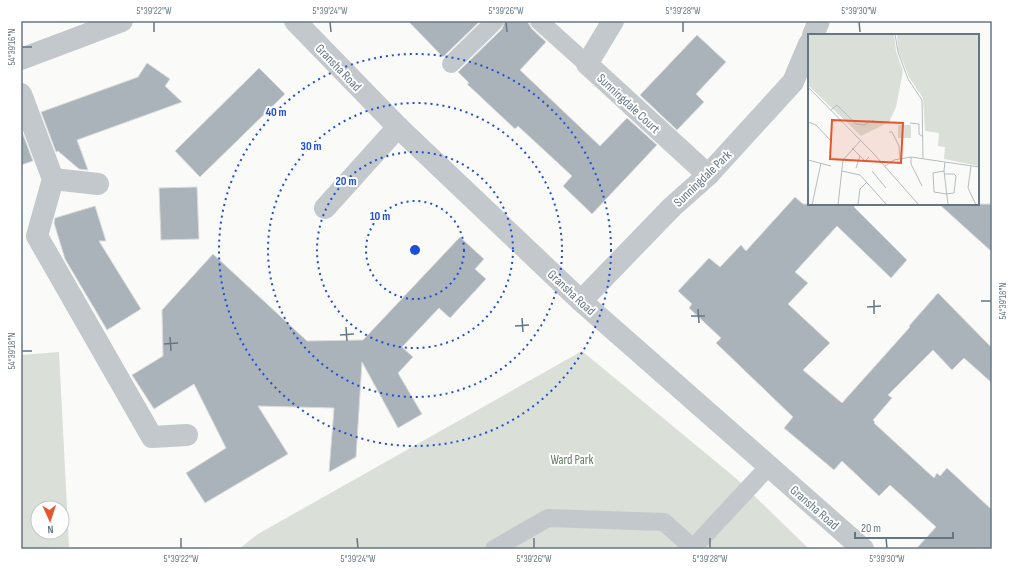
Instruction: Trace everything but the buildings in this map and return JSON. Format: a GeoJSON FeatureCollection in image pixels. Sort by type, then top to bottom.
{"type":"FeatureCollection","features":[{"type":"Feature","properties":{"kind":"street"},"geometry":{"type":"LineString","coordinates":[[21,59],[122,21]]}},
{"type":"Feature","properties":{"kind":"street","name":"Gransha Road"},"geometry":{"type":"LineString","coordinates":[[295,21],[398,127],[581,301],[863,549]]}},
{"type":"Feature","properties":{"kind":"street","name":"Sunningdale Court"},"geometry":{"type":"LineString","coordinates":[[613,21],[587,64],[708,175]]}},
{"type":"Feature","properties":{"kind":"street"},"geometry":{"type":"LineString","coordinates":[[813,34],[819,21]]}},
{"type":"Feature","properties":{"kind":"street","name":"Sunningdale Park"},"geometry":{"type":"LineString","coordinates":[[581,301],[672,207],[708,175],[793,82],[808,46]]}},
{"type":"Feature","properties":{"kind":"street"},"geometry":{"type":"LineString","coordinates":[[21,94],[53,179],[37,236],[152,437],[187,435]]}},
{"type":"Feature","properties":{"kind":"street"},"geometry":{"type":"LineString","coordinates":[[325,208],[398,127]]}},
{"type":"Feature","properties":{"kind":"street"},"geometry":{"type":"LineString","coordinates":[[53,179],[98,184]]}},
{"type":"Feature","properties":{"kind":"lane"},"geometry":{"type":"LineString","coordinates":[[451,64],[495,21]]}},
{"type":"Feature","properties":{"kind":"lane"},"geometry":{"type":"LineString","coordinates":[[539,21],[587,64]]}},
{"type":"Feature","properties":{"kind":"lane"},"geometry":{"type":"LineString","coordinates":[[494,549],[548,518],[664,522],[694,549],[769,466]]}},
{"type":"Feature","properties":{"kind":"green space","name":"Ward Park"},"geometry":{"type":"Polygon","coordinates":[[[582,351],[738,480],[809,549],[239,549],[258,534],[582,351]]]}},
{"type":"Feature","properties":{"kind":"green space"},"geometry":{"type":"Polygon","coordinates":[[[59,352],[67,500],[30,500],[30,540],[69,540],[69,547],[21,549],[21,355],[59,352]]]}}]}
